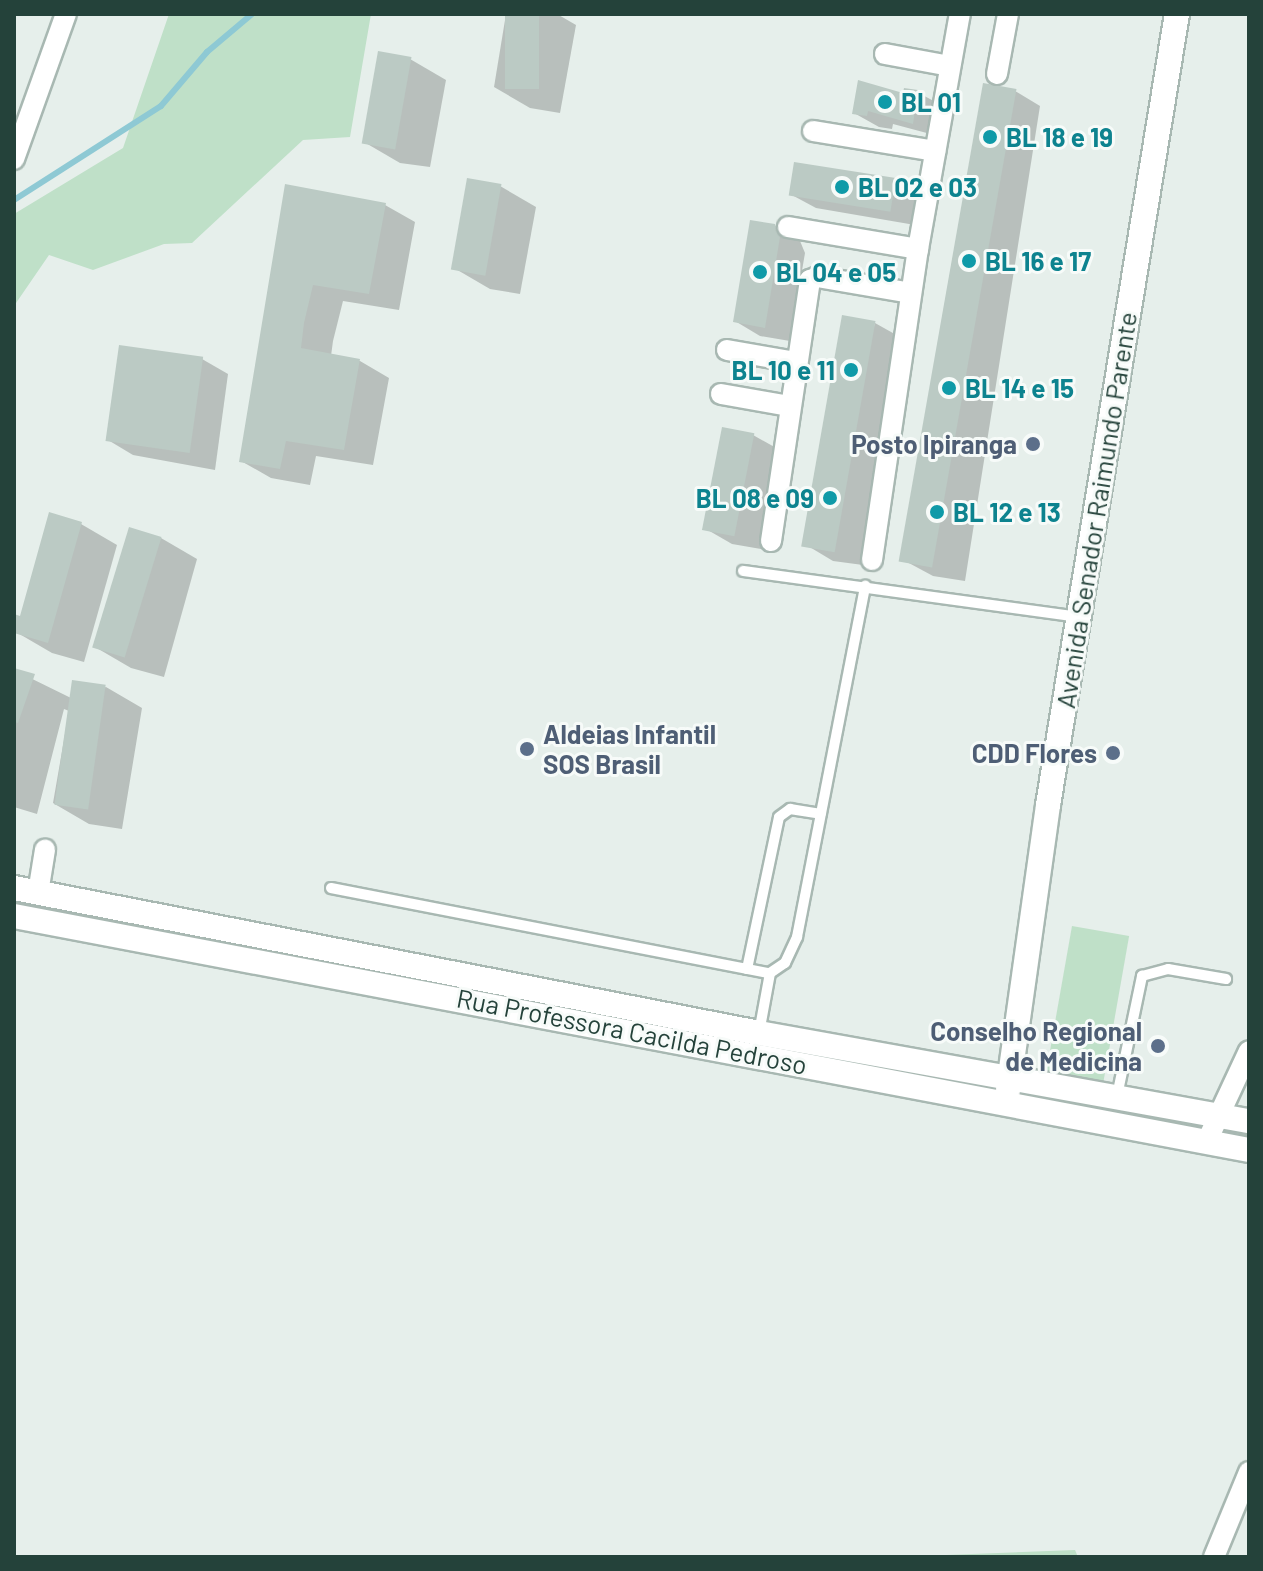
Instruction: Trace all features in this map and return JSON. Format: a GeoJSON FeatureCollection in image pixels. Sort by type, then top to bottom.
{"type":"FeatureCollection","features":[{"type":"Feature","properties":{"kind":"street"},"geometry":{"type":"LineString","coordinates":[[14,159],[66,14]]}},
{"type":"Feature","properties":{"kind":"street"},"geometry":{"type":"LineString","coordinates":[[872,560],[918,249],[960,14]]}},
{"type":"Feature","properties":{"kind":"street"},"geometry":{"type":"LineString","coordinates":[[997,74],[1008,14]]}},
{"type":"Feature","properties":{"kind":"street","name":"Avenida Senador Raimundo Parente"},"geometry":{"type":"LineString","coordinates":[[1006,1102],[1078,617],[1177,14]]}},
{"type":"Feature","properties":{"kind":"street"},"geometry":{"type":"LineString","coordinates":[[885,54],[950,66]]}},
{"type":"Feature","properties":{"kind":"street"},"geometry":{"type":"LineString","coordinates":[[813,131],[935,151]]}},
{"type":"Feature","properties":{"kind":"street"},"geometry":{"type":"LineString","coordinates":[[788,227],[918,249]]}},
{"type":"Feature","properties":{"kind":"street"},"geometry":{"type":"LineString","coordinates":[[771,541],[796,362],[812,278],[911,293]]}},
{"type":"Feature","properties":{"kind":"street"},"geometry":{"type":"LineString","coordinates":[[727,350],[796,362]]}},
{"type":"Feature","properties":{"kind":"street"},"geometry":{"type":"LineString","coordinates":[[721,394],[790,406]]}},
{"type":"Feature","properties":{"kind":"street"},"geometry":{"type":"LineString","coordinates":[[26,890],[45,850]]}},
{"type":"Feature","properties":{"kind":"street","name":"Rua Professora Cacilda Pedroso"},"geometry":{"type":"LineString","coordinates":[[26,890],[759,1033],[1249,1121]]}},
{"type":"Feature","properties":{"kind":"street","name":"Rua Professora Cacilda Pedroso"},"geometry":{"type":"LineString","coordinates":[[14,916],[1249,1150]]}},
{"type":"Feature","properties":{"kind":"street"},"geometry":{"type":"LineString","coordinates":[[1207,1141],[1249,1051]]}},
{"type":"Feature","properties":{"kind":"street"},"geometry":{"type":"LineString","coordinates":[[1214,1557],[1249,1472]]}},
{"type":"Feature","properties":{"kind":"lane"},"geometry":{"type":"LineString","coordinates":[[743,571],[1078,617]]}},
{"type":"Feature","properties":{"kind":"lane"},"geometry":{"type":"LineString","coordinates":[[331,888],[770,973],[785,963],[797,937],[865,586]]}},
{"type":"Feature","properties":{"kind":"lane"},"geometry":{"type":"LineString","coordinates":[[747,969],[779,817],[790,809],[821,814]]}},
{"type":"Feature","properties":{"kind":"lane"},"geometry":{"type":"LineString","coordinates":[[1117,1096],[1142,976],[1168,969],[1226,979]]}},
{"type":"Feature","properties":{"kind":"lane"},"geometry":{"type":"LineString","coordinates":[[759,1033],[770,973]]}},
{"type":"Feature","properties":{"kind":"green space"},"geometry":{"type":"Polygon","coordinates":[[[169,14],[371,14],[350,137],[303,140],[192,243],[164,244],[93,270],[49,255],[14,306],[14,214],[123,148],[169,14]]]}},
{"type":"Feature","properties":{"kind":"green space"},"geometry":{"type":"Polygon","coordinates":[[[1072,926],[1129,936],[1103,1085],[1046,1075],[1072,926]]]}},
{"type":"Feature","properties":{"kind":"green space"},"geometry":{"type":"Polygon","coordinates":[[[1075,1550],[1078,1557],[893,1557],[1075,1550]]]}},
{"type":"Feature","properties":{"kind":"building"},"geometry":{"type":"Polygon","coordinates":[[[505,14],[539,14],[539,89],[505,89],[505,14]]]}},
{"type":"Feature","properties":{"kind":"building"},"geometry":{"type":"Polygon","coordinates":[[[378,51],[411,57],[395,149],[362,144],[378,51]]]}},
{"type":"Feature","properties":{"kind":"building","name":"BL 01"},"geometry":{"type":"Polygon","coordinates":[[[858,80],[903,93],[904,88],[918,90],[913,124],[868,111],[867,116],[852,114],[858,80]]]}},
{"type":"Feature","properties":{"kind":"building"},"geometry":{"type":"Polygon","coordinates":[[[983,83],[1016,89],[932,568],[899,562],[983,83]]]}},
{"type":"Feature","properties":{"kind":"building","name":"BL 02 e 03"},"geometry":{"type":"Polygon","coordinates":[[[794,162],[896,178],[890,212],[789,196],[794,162]]]}},
{"type":"Feature","properties":{"kind":"building"},"geometry":{"type":"Polygon","coordinates":[[[467,178],[501,184],[485,276],[451,270],[467,178]]]}},
{"type":"Feature","properties":{"kind":"building"},"geometry":{"type":"Polygon","coordinates":[[[285,184],[386,203],[369,294],[313,285],[304,323],[301,348],[360,359],[344,450],[286,441],[280,469],[239,462],[285,184]]]}},
{"type":"Feature","properties":{"kind":"building","name":"BL 04 e 05"},"geometry":{"type":"Polygon","coordinates":[[[750,220],[775,224],[780,237],[765,328],[733,322],[750,220]]]}},
{"type":"Feature","properties":{"kind":"building"},"geometry":{"type":"Polygon","coordinates":[[[842,315],[875,321],[835,552],[801,546],[842,315]]]}},
{"type":"Feature","properties":{"kind":"building"},"geometry":{"type":"Polygon","coordinates":[[[119,345],[203,357],[190,453],[106,441],[119,345]]]}},
{"type":"Feature","properties":{"kind":"building"},"geometry":{"type":"Polygon","coordinates":[[[722,427],[754,433],[734,536],[702,530],[722,427]]]}},
{"type":"Feature","properties":{"kind":"building"},"geometry":{"type":"Polygon","coordinates":[[[49,512],[82,522],[48,643],[14,633],[14,614],[20,616],[49,512]]]}},
{"type":"Feature","properties":{"kind":"building"},"geometry":{"type":"Polygon","coordinates":[[[129,527],[162,537],[125,657],[92,647],[129,527]]]}},
{"type":"Feature","properties":{"kind":"building"},"geometry":{"type":"Polygon","coordinates":[[[14,668],[35,674],[18,723],[14,722],[14,668]]]}},
{"type":"Feature","properties":{"kind":"building"},"geometry":{"type":"Polygon","coordinates":[[[72,680],[106,685],[88,810],[54,805],[72,680]]]}},
{"type":"Feature","properties":{"kind":"waterway"},"geometry":{"type":"LineString","coordinates":[[14,200],[161,106],[207,52],[252,14]]}},
{"type":"Feature","properties":{"kind":"place","name":"BL 01"},"geometry":{"type":"Point","coordinates":[885,102]}},
{"type":"Feature","properties":{"kind":"place","name":"BL 18 e 19"},"geometry":{"type":"Point","coordinates":[990,137]}},
{"type":"Feature","properties":{"kind":"place","name":"BL 02 e 03"},"geometry":{"type":"Point","coordinates":[842,187]}},
{"type":"Feature","properties":{"kind":"place","name":"BL 16 e 17"},"geometry":{"type":"Point","coordinates":[969,261]}},
{"type":"Feature","properties":{"kind":"place","name":"BL 04 e 05"},"geometry":{"type":"Point","coordinates":[760,272]}},
{"type":"Feature","properties":{"kind":"place","name":"BL 10 e 11"},"geometry":{"type":"Point","coordinates":[851,370]}},
{"type":"Feature","properties":{"kind":"place","name":"BL 14 e 15"},"geometry":{"type":"Point","coordinates":[949,388]}},
{"type":"Feature","properties":{"kind":"place","name":"Posto Ipiranga"},"geometry":{"type":"Point","coordinates":[1033,444]}},
{"type":"Feature","properties":{"kind":"place","name":"BL 08 e 09"},"geometry":{"type":"Point","coordinates":[830,498]}},
{"type":"Feature","properties":{"kind":"place","name":"BL 12 e 13"},"geometry":{"type":"Point","coordinates":[937,512]}},
{"type":"Feature","properties":{"kind":"place","name":"Aldeias Infantil SOS Brasil"},"geometry":{"type":"Point","coordinates":[527,749]}},
{"type":"Feature","properties":{"kind":"place","name":"CDD Flores"},"geometry":{"type":"Point","coordinates":[1113,753]}},
{"type":"Feature","properties":{"kind":"place","name":"Conselho Regional de Medicina"},"geometry":{"type":"Point","coordinates":[1158,1046]}}]}
